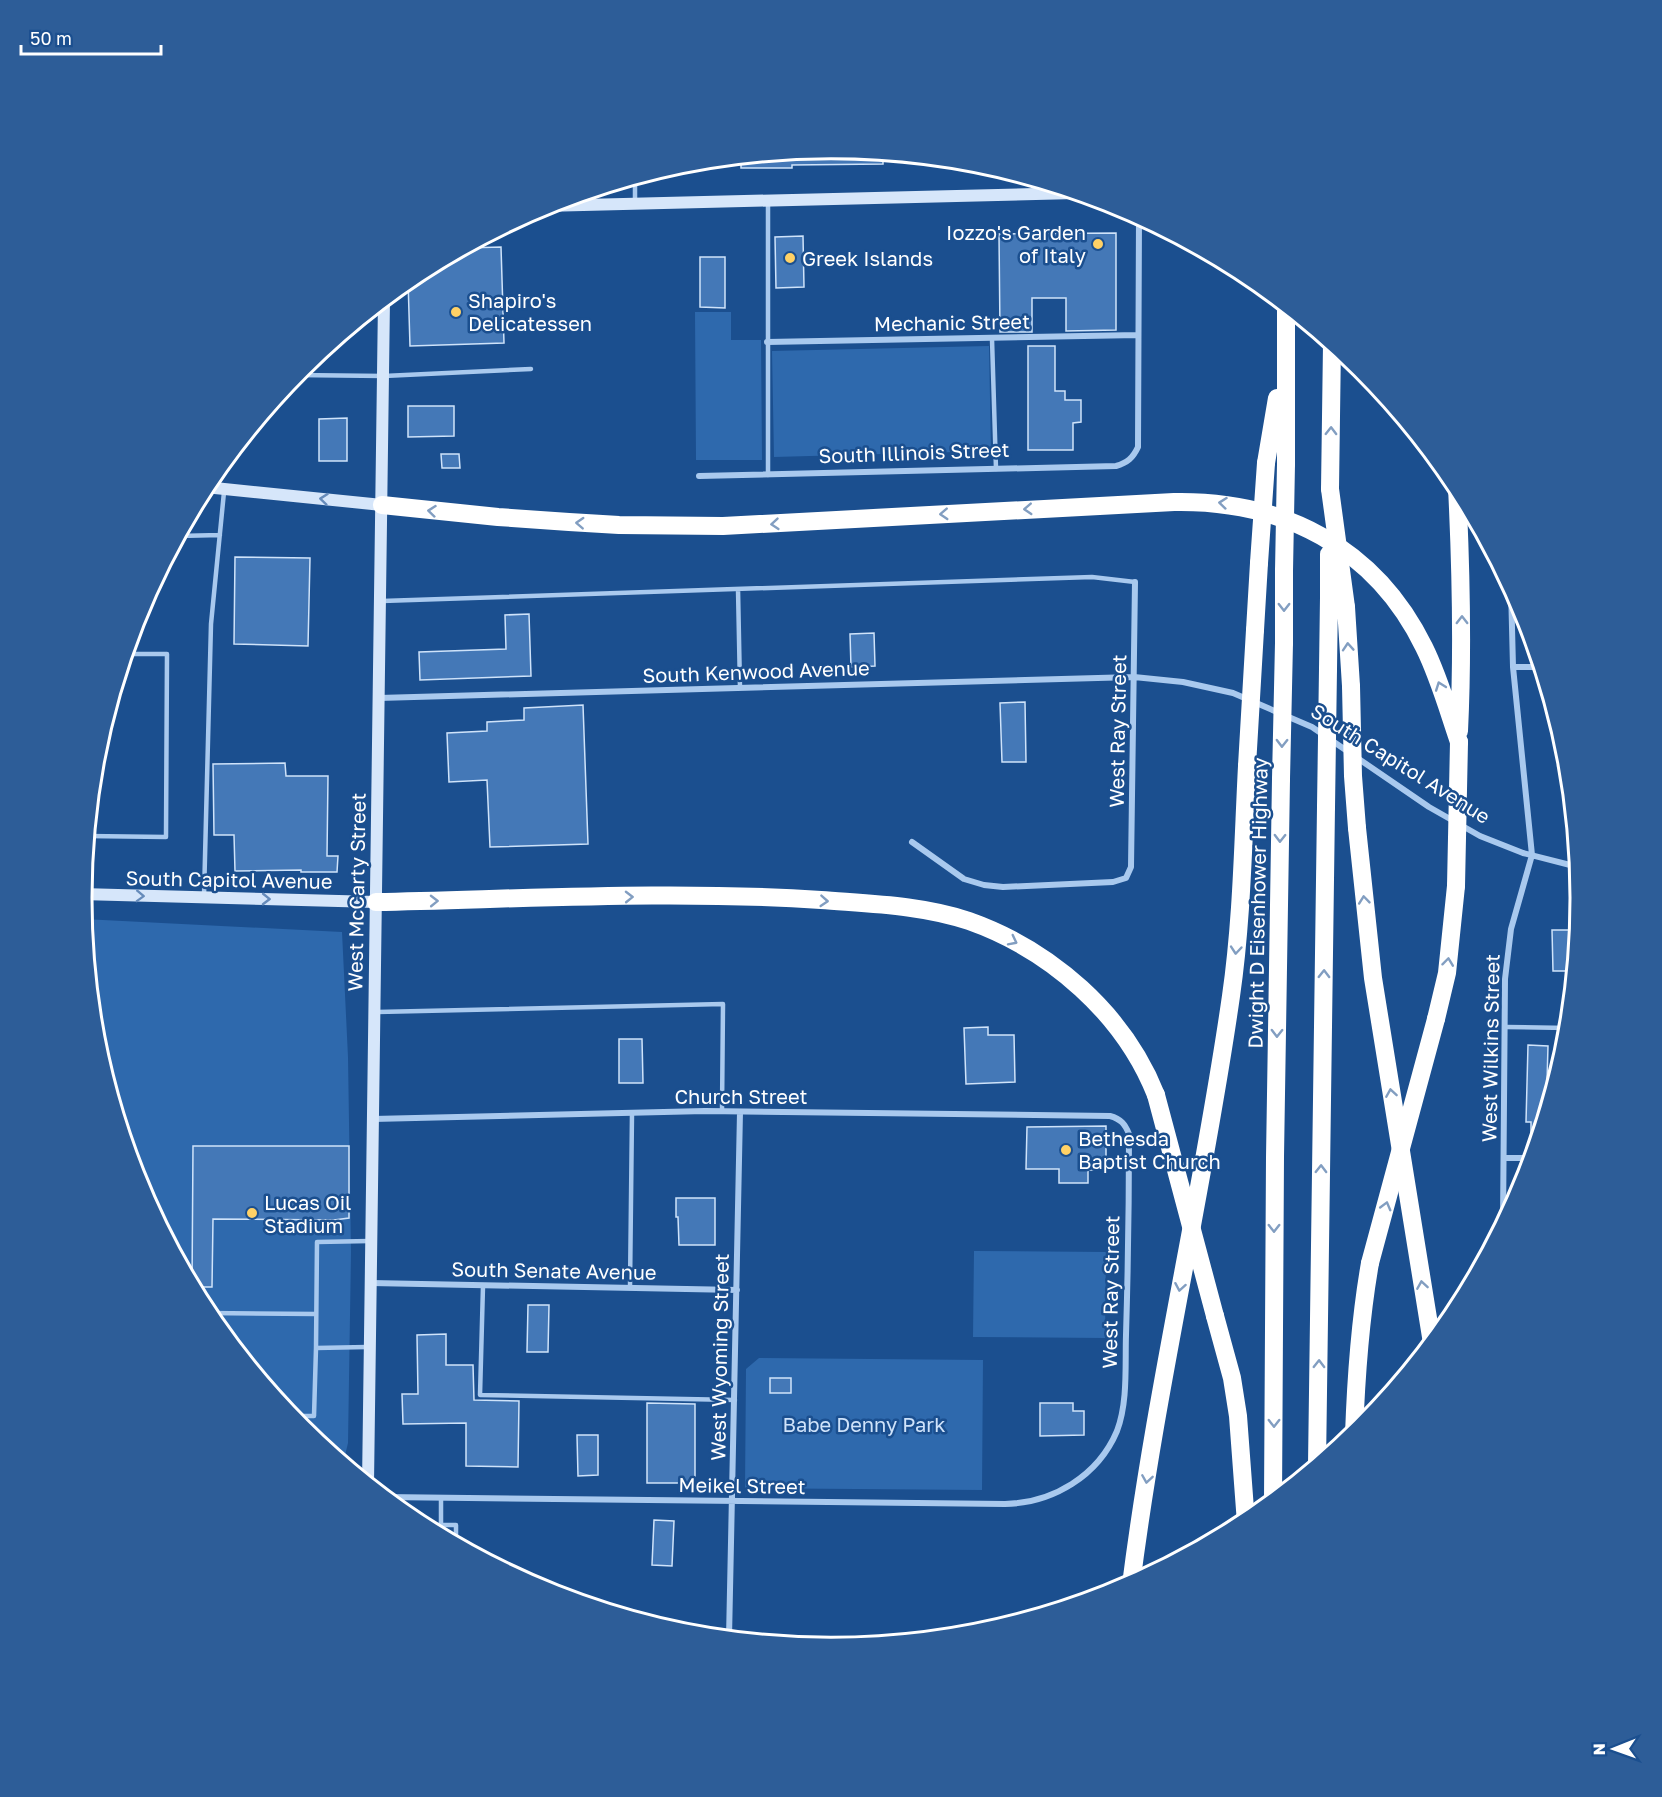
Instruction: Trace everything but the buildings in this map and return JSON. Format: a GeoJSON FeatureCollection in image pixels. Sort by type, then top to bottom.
{"type":"FeatureCollection","features":[{"type":"Feature","properties":{"kind":"highway","name":"Dwight D Eisenhower Highway"},"geometry":{"type":"LineString","coordinates":[[1273,1491],[1275,1169],[1286,464],[1286,316]]}},
{"type":"Feature","properties":{"kind":"highway"},"geometry":{"type":"LineString","coordinates":[[1133,1574],[1231,994],[1238,925],[1258,563],[1266,463],[1285,343]]}},
{"type":"Feature","properties":{"kind":"highway"},"geometry":{"type":"LineString","coordinates":[[1317,1456],[1332,355]]}},
{"type":"Feature","properties":{"kind":"highway"},"geometry":{"type":"LineString","coordinates":[[1330,489],[1346,607],[1353,776],[1375,989],[1430,1332]]}},
{"type":"Feature","properties":{"kind":"highway"},"geometry":{"type":"LineString","coordinates":[[382,505],[498,518],[668,526],[762,525],[829,519],[1174,502],[1209,502],[1245,507],[1292,520],[1323,536],[1362,566],[1383,587],[1400,608],[1424,647],[1459,742]]}},
{"type":"Feature","properties":{"kind":"highway"},"geometry":{"type":"LineString","coordinates":[[1355,1420],[1359,1345],[1370,1263],[1447,974],[1456,886],[1462,672],[1462,592],[1458,508]]}},
{"type":"Feature","properties":{"kind":"highway"},"geometry":{"type":"LineString","coordinates":[[376,902],[748,896],[896,906],[938,913],[971,922],[1011,939],[1033,952],[1075,983],[1099,1006],[1121,1033],[1150,1080],[1156,1095],[1232,1378],[1238,1416],[1245,1511]]}},
{"type":"Feature","properties":{"kind":"main road"},"geometry":{"type":"LineString","coordinates":[[574,205],[1054,194]]}},
{"type":"Feature","properties":{"kind":"main road","name":"West McCarty Street"},"geometry":{"type":"LineString","coordinates":[[368,1475],[384,310]]}},
{"type":"Feature","properties":{"kind":"main road"},"geometry":{"type":"LineString","coordinates":[[216,488],[382,505]]}},
{"type":"Feature","properties":{"kind":"main road","name":"South Capitol Avenue"},"geometry":{"type":"LineString","coordinates":[[92,894],[376,902]]}},
{"type":"Feature","properties":{"kind":"street"},"geometry":{"type":"LineString","coordinates":[[1138,335],[1139,226]]}},
{"type":"Feature","properties":{"kind":"street","name":"Mechanic Street"},"geometry":{"type":"LineString","coordinates":[[767,342],[1138,335]]}},
{"type":"Feature","properties":{"kind":"street","name":"South Illinois Street"},"geometry":{"type":"LineString","coordinates":[[699,476],[1116,466],[1130,460],[1138,447],[1138,335]]}},
{"type":"Feature","properties":{"kind":"street","name":"West Ray Street"},"geometry":{"type":"LineString","coordinates":[[912,842],[964,879],[984,885],[1003,887],[1113,882],[1126,878],[1131,867],[1135,582]]}},
{"type":"Feature","properties":{"kind":"street","name":"West Wilkins Street"},"geometry":{"type":"LineString","coordinates":[[1504,1204],[1505,979],[1509,944],[1532,855],[1513,667],[1512,611]]}},
{"type":"Feature","properties":{"kind":"street"},"geometry":{"type":"LineString","coordinates":[[1513,667],[1533,667]]}},
{"type":"Feature","properties":{"kind":"street","name":"South Kenwood Avenue"},"geometry":{"type":"LineString","coordinates":[[379,698],[1134,678]]}},
{"type":"Feature","properties":{"kind":"street","name":"South Capitol Avenue"},"geometry":{"type":"LineString","coordinates":[[1134,678],[1183,682],[1225,690],[1303,723],[1450,821],[1494,842],[1569,865]]}},
{"type":"Feature","properties":{"kind":"street","name":"Church Street"},"geometry":{"type":"LineString","coordinates":[[373,1119],[722,1111],[1110,1116]]}},
{"type":"Feature","properties":{"kind":"street","name":"West Wyoming Street"},"geometry":{"type":"LineString","coordinates":[[729,1631],[740,1112]]}},
{"type":"Feature","properties":{"kind":"street","name":"West Ray Street"},"geometry":{"type":"LineString","coordinates":[[1090,1470],[1097,1463],[1116,1432],[1122,1415],[1124,1387],[1129,1234],[1129,1134],[1124,1123],[1110,1116]]}},
{"type":"Feature","properties":{"kind":"street"},"geometry":{"type":"LineString","coordinates":[[1505,1158],[1523,1158]]}},
{"type":"Feature","properties":{"kind":"street","name":"South Senate Avenue"},"geometry":{"type":"LineString","coordinates":[[371,1283],[737,1290]]}},
{"type":"Feature","properties":{"kind":"street","name":"Meikel Street"},"geometry":{"type":"LineString","coordinates":[[398,1497],[1014,1504],[1039,1500],[1056,1494],[1090,1470]]}},
{"type":"Feature","properties":{"kind":"lane"},"geometry":{"type":"LineString","coordinates":[[635,185],[635,204]]}},
{"type":"Feature","properties":{"kind":"lane"},"geometry":{"type":"LineString","coordinates":[[768,200],[768,475]]}},
{"type":"Feature","properties":{"kind":"lane"},"geometry":{"type":"LineString","coordinates":[[992,339],[996,469]]}},
{"type":"Feature","properties":{"kind":"lane"},"geometry":{"type":"LineString","coordinates":[[309,375],[384,375],[531,369]]}},
{"type":"Feature","properties":{"kind":"lane"},"geometry":{"type":"LineString","coordinates":[[204,898],[211,624],[225,489]]}},
{"type":"Feature","properties":{"kind":"lane"},"geometry":{"type":"LineString","coordinates":[[187,536],[220,535]]}},
{"type":"Feature","properties":{"kind":"lane"},"geometry":{"type":"LineString","coordinates":[[381,601],[1092,577],[1135,582]]}},
{"type":"Feature","properties":{"kind":"lane"},"geometry":{"type":"LineString","coordinates":[[738,589],[740,688]]}},
{"type":"Feature","properties":{"kind":"lane"},"geometry":{"type":"LineString","coordinates":[[94,836],[166,837],[167,654],[134,654]]}},
{"type":"Feature","properties":{"kind":"lane"},"geometry":{"type":"LineString","coordinates":[[374,1012],[723,1004],[722,1111]]}},
{"type":"Feature","properties":{"kind":"lane"},"geometry":{"type":"LineString","coordinates":[[1505,1028],[1558,1028]]}},
{"type":"Feature","properties":{"kind":"lane"},"geometry":{"type":"LineString","coordinates":[[630,1288],[632,1113]]}},
{"type":"Feature","properties":{"kind":"lane"},"geometry":{"type":"LineString","coordinates":[[303,1416],[314,1416],[317,1242],[371,1241]]}},
{"type":"Feature","properties":{"kind":"lane"},"geometry":{"type":"LineString","coordinates":[[483,1286],[480,1395],[735,1400]]}},
{"type":"Feature","properties":{"kind":"lane"},"geometry":{"type":"LineString","coordinates":[[219,1313],[316,1314]]}},
{"type":"Feature","properties":{"kind":"lane"},"geometry":{"type":"LineString","coordinates":[[316,1348],[370,1347]]}},
{"type":"Feature","properties":{"kind":"lane"},"geometry":{"type":"LineString","coordinates":[[441,1498],[441,1525],[456,1525],[456,1536]]}},
{"type":"Feature","properties":{"kind":"green space"},"geometry":{"type":"Polygon","coordinates":[[[695,312],[731,312],[731,340],[761,340],[762,460],[696,460],[695,312]]]}},
{"type":"Feature","properties":{"kind":"green space"},"geometry":{"type":"Polygon","coordinates":[[[989,346],[991,451],[774,457],[772,351],[989,346]]]}},
{"type":"Feature","properties":{"kind":"green space","name":"Lucas Oil Stadium"},"geometry":{"type":"Polygon","coordinates":[[[92,919],[342,932],[348,1057],[351,1252],[348,1443],[345,1456],[308,1421],[244,1349],[216,1309],[168,1226],[131,1136],[117,1090],[98,995],[92,919]]]}},
{"type":"Feature","properties":{"kind":"green space"},"geometry":{"type":"Polygon","coordinates":[[[974,1251],[1106,1252],[1105,1338],[973,1337],[974,1251]]]}},
{"type":"Feature","properties":{"kind":"green space","name":"Babe Denny Park"},"geometry":{"type":"Polygon","coordinates":[[[759,1358],[983,1360],[982,1490],[745,1488],[746,1369],[759,1358]]]}},
{"type":"Feature","properties":{"kind":"place","name":"Iozzo's Garden of Italy"},"geometry":{"type":"Point","coordinates":[1098,244]}},
{"type":"Feature","properties":{"kind":"place","name":"Greek Islands"},"geometry":{"type":"Point","coordinates":[790,258]}},
{"type":"Feature","properties":{"kind":"place","name":"Shapiro's Delicatessen"},"geometry":{"type":"Point","coordinates":[456,312]}},
{"type":"Feature","properties":{"kind":"place","name":"Bethesda Baptist Church"},"geometry":{"type":"Point","coordinates":[1066,1150]}},
{"type":"Feature","properties":{"kind":"place","name":"Lucas Oil Stadium"},"geometry":{"type":"Point","coordinates":[252,1213]}}]}
